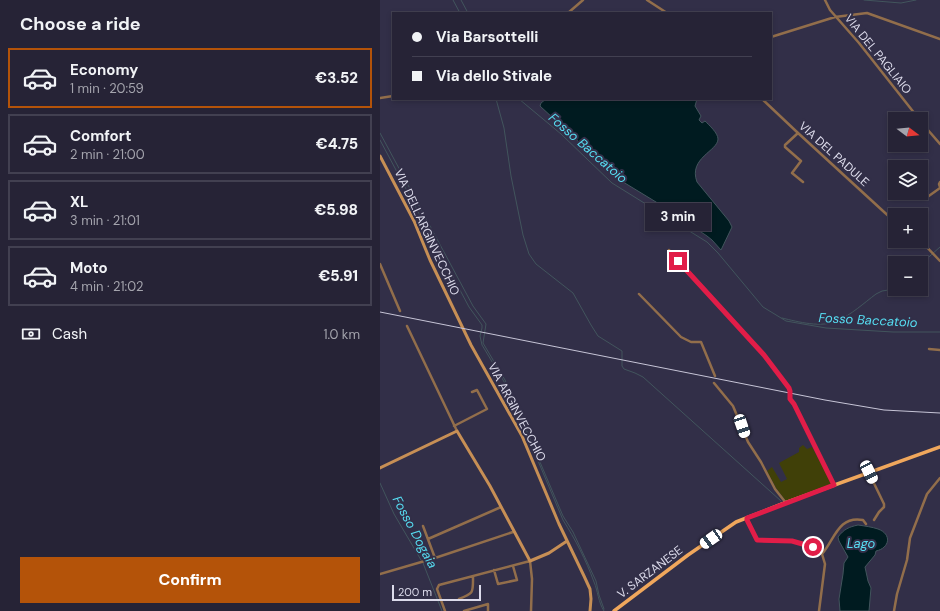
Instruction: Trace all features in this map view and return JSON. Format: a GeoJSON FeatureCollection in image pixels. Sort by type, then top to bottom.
{"type":"FeatureCollection","features":[{"type":"Feature","properties":{"kind":"main road","name":"VIA DELL'ARGINVECCHIO"},"geometry":{"type":"LineString","coordinates":[[380,156],[414,221],[430,260],[456,315]]}},
{"type":"Feature","properties":{"kind":"main road","name":"VIA ARGINVECCHIO"},"geometry":{"type":"LineString","coordinates":[[456,315],[522,436],[567,541],[590,589],[591,610]]}},
{"type":"Feature","properties":{"kind":"main road"},"geometry":{"type":"LineString","coordinates":[[380,468],[457,431],[490,486],[530,562],[550,554],[567,541]]}},
{"type":"Feature","properties":{"kind":"main road","name":"V. SARZANESE"},"geometry":{"type":"LineString","coordinates":[[614,611],[722,531],[747,518],[940,447]]}},
{"type":"Feature","properties":{"kind":"street"},"geometry":{"type":"LineString","coordinates":[[569,12],[584,0]]}},
{"type":"Feature","properties":{"kind":"street"},"geometry":{"type":"LineString","coordinates":[[647,0],[665,12]]}},
{"type":"Feature","properties":{"kind":"street","name":"VIA DEL PAGLIAIO"},"geometry":{"type":"LineString","coordinates":[[825,0],[835,17],[858,43],[912,112]]}},
{"type":"Feature","properties":{"kind":"street"},"geometry":{"type":"LineString","coordinates":[[772,37],[835,17],[870,13],[940,40]]}},
{"type":"Feature","properties":{"kind":"street"},"geometry":{"type":"LineString","coordinates":[[380,98],[392,96]]}},
{"type":"Feature","properties":{"kind":"street","name":"VIA DEL PADULE"},"geometry":{"type":"LineString","coordinates":[[763,100],[888,216]]}},
{"type":"Feature","properties":{"kind":"street"},"geometry":{"type":"LineString","coordinates":[[928,130],[940,144]]}},
{"type":"Feature","properties":{"kind":"street"},"geometry":{"type":"LineString","coordinates":[[798,133],[785,145],[785,147],[801,161],[792,173],[803,182]]}},
{"type":"Feature","properties":{"kind":"street"},"geometry":{"type":"LineString","coordinates":[[928,197],[940,188],[940,182]]}},
{"type":"Feature","properties":{"kind":"street"},"geometry":{"type":"LineString","coordinates":[[927,248],[940,261]]}},
{"type":"Feature","properties":{"kind":"street"},"geometry":{"type":"LineString","coordinates":[[669,250],[764,355],[789,388],[790,399],[794,404],[834,485]]}},
{"type":"Feature","properties":{"kind":"street"},"geometry":{"type":"LineString","coordinates":[[380,264],[400,311]]}},
{"type":"Feature","properties":{"kind":"street"},"geometry":{"type":"LineString","coordinates":[[639,294],[681,337],[691,342],[701,342],[715,376]]}},
{"type":"Feature","properties":{"kind":"street"},"geometry":{"type":"LineString","coordinates":[[407,326],[457,431]]}},
{"type":"Feature","properties":{"kind":"street"},"geometry":{"type":"LineString","coordinates":[[929,349],[940,350]]}},
{"type":"Feature","properties":{"kind":"street"},"geometry":{"type":"LineString","coordinates":[[714,382],[733,406],[746,438],[775,489],[786,503]]}},
{"type":"Feature","properties":{"kind":"street"},"geometry":{"type":"LineString","coordinates":[[454,426],[487,409],[477,390],[472,392]]}},
{"type":"Feature","properties":{"kind":"street"},"geometry":{"type":"LineString","coordinates":[[869,472],[884,504],[884,507],[874,520]]}},
{"type":"Feature","properties":{"kind":"street"},"geometry":{"type":"LineString","coordinates":[[894,611],[898,588],[907,560],[910,538],[927,494],[940,478]]}},
{"type":"Feature","properties":{"kind":"street"},"geometry":{"type":"LineString","coordinates":[[428,539],[501,507]]}},
{"type":"Feature","properties":{"kind":"street"},"geometry":{"type":"LineString","coordinates":[[747,518],[757,540],[792,541],[810,546],[822,554],[825,564],[819,611]]}},
{"type":"Feature","properties":{"kind":"street"},"geometry":{"type":"LineString","coordinates":[[822,554],[842,526],[855,519],[863,520],[866,524]]}},
{"type":"Feature","properties":{"kind":"street"},"geometry":{"type":"LineString","coordinates":[[423,526],[436,558]]}},
{"type":"Feature","properties":{"kind":"street"},"geometry":{"type":"LineString","coordinates":[[380,574],[436,558],[513,532]]}},
{"type":"Feature","properties":{"kind":"street"},"geometry":{"type":"LineString","coordinates":[[445,611],[437,589],[438,587],[494,570],[530,562],[532,579],[531,611]]}},
{"type":"Feature","properties":{"kind":"street"},"geometry":{"type":"LineString","coordinates":[[494,570],[498,584],[504,583],[517,580],[514,566]]}},
{"type":"Feature","properties":{"kind":"street"},"geometry":{"type":"LineString","coordinates":[[459,599],[473,592],[473,577]]}},
{"type":"Feature","properties":{"kind":"street"},"geometry":{"type":"LineString","coordinates":[[464,611],[488,604],[488,611]]}},
{"type":"Feature","properties":{"kind":"shaded area"},"geometry":{"type":"Polygon","coordinates":[[[803,445],[807,449],[812,447],[832,484],[786,501],[776,488],[767,471],[772,467],[781,482],[787,479],[779,463],[799,452],[799,448],[803,445]]]}},
{"type":"Feature","properties":{"kind":"water"},"geometry":{"type":"Polygon","coordinates":[[[545,100],[697,100],[695,106],[701,116],[699,120],[702,123],[705,121],[718,137],[717,143],[704,156],[696,167],[695,174],[697,182],[729,221],[732,227],[721,250],[707,236],[610,174],[594,160],[581,144],[540,106],[545,100]]]}},
{"type":"Feature","properties":{"kind":"water","name":"Lago"},"geometry":{"type":"Polygon","coordinates":[[[858,525],[883,531],[886,534],[888,541],[884,547],[876,551],[875,555],[865,567],[871,588],[869,611],[840,611],[839,599],[844,563],[848,557],[838,537],[847,529],[858,525]]]}},
{"type":"Feature","properties":{"kind":"waterway"},"geometry":{"type":"LineString","coordinates":[[453,0],[459,12]]}},
{"type":"Feature","properties":{"kind":"waterway","name":"Fosso Baccatoio"},"geometry":{"type":"LineString","coordinates":[[461,0],[467,12]]}},
{"type":"Feature","properties":{"kind":"waterway"},"geometry":{"type":"LineString","coordinates":[[864,0],[901,3],[916,0]]}},
{"type":"Feature","properties":{"kind":"waterway"},"geometry":{"type":"LineString","coordinates":[[496,100],[504,128],[511,176],[523,235],[529,254],[536,264],[573,293],[598,336],[622,351],[622,366],[624,369],[643,377],[781,501]]}},
{"type":"Feature","properties":{"kind":"waterway","name":"Fosso Baccatoio"},"geometry":{"type":"LineString","coordinates":[[520,100],[561,134],[612,183],[707,242],[763,307],[786,321],[826,328],[893,332],[940,332]]}},
{"type":"Feature","properties":{"kind":"waterway"},"geometry":{"type":"LineString","coordinates":[[380,133],[473,306],[486,324],[483,343],[505,380],[563,516],[573,532],[596,581],[604,609]]}},
{"type":"Feature","properties":{"kind":"waterway"},"geometry":{"type":"LineString","coordinates":[[380,140],[469,307],[482,325],[480,336],[482,345],[506,385],[563,520],[576,542],[587,566],[595,585],[600,604],[604,611]]}},
{"type":"Feature","properties":{"kind":"waterway"},"geometry":{"type":"LineString","coordinates":[[928,258],[940,247]]}},
{"type":"Feature","properties":{"kind":"waterway"},"geometry":{"type":"LineString","coordinates":[[782,318],[810,324],[831,323],[847,316],[876,294],[888,290]]}},
{"type":"Feature","properties":{"kind":"waterway","name":"Fosso Dogaia"},"geometry":{"type":"LineString","coordinates":[[380,483],[394,514],[421,560]]}},
{"type":"Feature","properties":{"kind":"waterway","name":"Fosso Dogaia"},"geometry":{"type":"LineString","coordinates":[[423,563],[442,611]]}},
{"type":"Feature","properties":{"kind":"railway"},"geometry":{"type":"LineString","coordinates":[[380,312],[825,400],[884,410],[940,413]]}},
{"type":"Feature","properties":{"kind":"route"},"geometry":{"type":"LineString","coordinates":[[678,261],[764,355],[789,388],[790,399],[808,430],[813,444],[834,485],[747,518],[747,520],[757,540],[792,541],[813,547]]}}]}
